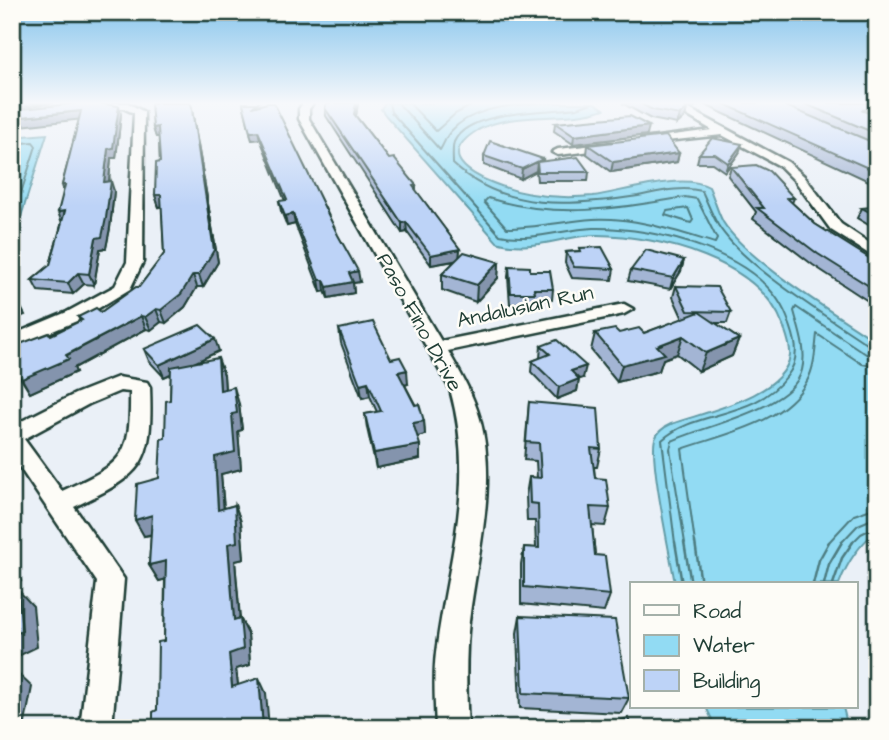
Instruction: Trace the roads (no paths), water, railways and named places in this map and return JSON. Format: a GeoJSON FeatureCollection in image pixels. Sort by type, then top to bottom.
{"type":"FeatureCollection","features":[{"type":"Feature","properties":{"kind":"street"},"geometry":{"type":"LineString","coordinates":[[12,342],[72,316],[122,289],[135,262],[138,138]]}},
{"type":"Feature","properties":{"kind":"street","name":"Paso Fino Drive"},"geometry":{"type":"LineString","coordinates":[[315,138],[467,407],[476,460],[474,496],[451,653],[452,728]]}},
{"type":"Feature","properties":{"kind":"street"},"geometry":{"type":"LineString","coordinates":[[558,152],[673,138]]}},
{"type":"Feature","properties":{"kind":"street"},"geometry":{"type":"LineString","coordinates":[[737,138],[784,164],[800,179],[836,227],[877,255]]}},
{"type":"Feature","properties":{"kind":"street","name":"Andalusian Run"},"geometry":{"type":"LineString","coordinates":[[436,348],[624,309]]}},
{"type":"Feature","properties":{"kind":"street"},"geometry":{"type":"LineString","coordinates":[[58,504],[110,478],[135,453],[140,427],[140,387],[118,384],[82,399],[12,438],[58,504],[111,579],[96,728]]}},
{"type":"Feature","properties":{"kind":"water"},"geometry":{"type":"Polygon","coordinates":[[[12,138],[46,138],[12,245],[12,138]]]}},
{"type":"Feature","properties":{"kind":"water"},"geometry":{"type":"Polygon","coordinates":[[[405,138],[467,138],[458,154],[461,163],[469,170],[505,187],[542,196],[593,196],[669,182],[698,183],[709,187],[723,222],[752,254],[877,342],[877,531],[854,555],[840,582],[675,582],[655,466],[655,439],[671,424],[721,408],[758,392],[784,370],[790,356],[783,325],[771,303],[753,284],[730,268],[704,256],[649,240],[597,235],[522,246],[497,242],[405,138]]]}},
{"type":"Feature","properties":{"kind":"water"},"geometry":{"type":"Polygon","coordinates":[[[706,708],[843,708],[848,728],[716,728],[706,708]]]}}]}
